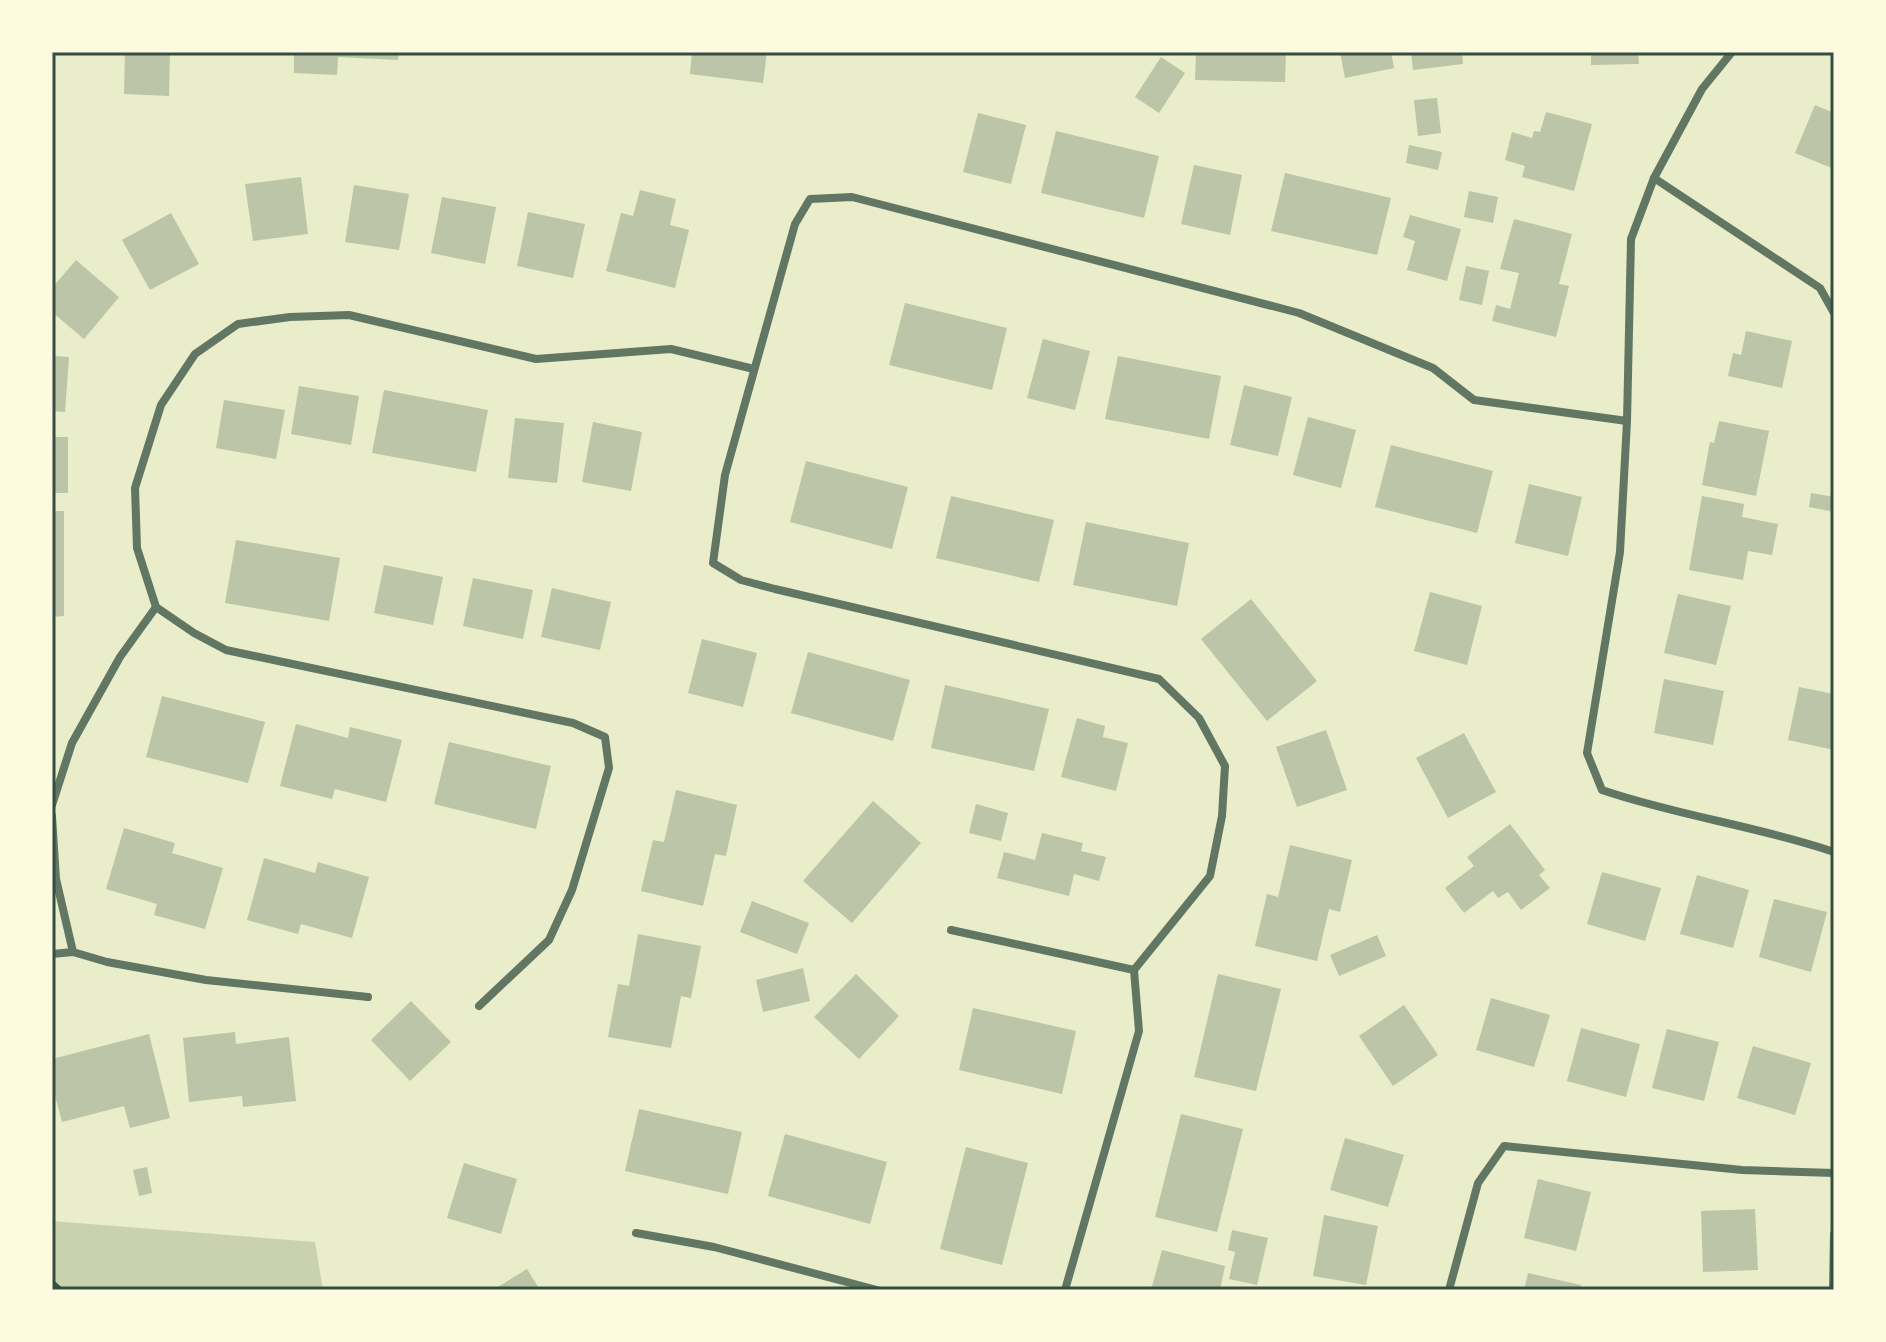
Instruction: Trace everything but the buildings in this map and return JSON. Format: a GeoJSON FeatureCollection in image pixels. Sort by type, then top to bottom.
{"type":"FeatureCollection","features":[{"type":"Feature","properties":{"kind":"street"},"geometry":{"type":"LineString","coordinates":[[1732,52],[1702,89],[1654,178],[1631,239],[1620,552],[1587,753],[1602,790],[1640,803],[1790,837],[1834,852]]}},
{"type":"Feature","properties":{"kind":"street"},"geometry":{"type":"LineString","coordinates":[[1654,178],[1820,288],[1834,313]]}},
{"type":"Feature","properties":{"kind":"street"},"geometry":{"type":"LineString","coordinates":[[1065,1290],[1139,1031],[1134,970],[1210,876],[1222,816],[1225,766],[1199,718],[1159,679],[775,589],[741,580],[713,563],[725,475],[795,224],[810,199],[852,197],[1299,313],[1433,368],[1474,400],[1627,421]]}},
{"type":"Feature","properties":{"kind":"street"},"geometry":{"type":"LineString","coordinates":[[479,1006],[549,940],[572,890],[609,768],[605,737],[573,723],[226,650],[156,607],[137,548],[135,488],[161,405],[195,354],[238,324],[290,317],[349,315],[536,359],[671,349],[754,369]]}},
{"type":"Feature","properties":{"kind":"street"},"geometry":{"type":"LineString","coordinates":[[52,805],[72,743],[120,657],[156,607]]}},
{"type":"Feature","properties":{"kind":"street"},"geometry":{"type":"LineString","coordinates":[[52,816],[56,879],[73,952]]}},
{"type":"Feature","properties":{"kind":"street"},"geometry":{"type":"LineString","coordinates":[[951,930],[1134,970]]}},
{"type":"Feature","properties":{"kind":"street"},"geometry":{"type":"LineString","coordinates":[[52,954],[73,952],[107,962],[206,980],[368,997]]}},
{"type":"Feature","properties":{"kind":"street"},"geometry":{"type":"LineString","coordinates":[[1449,1290],[1478,1183],[1504,1146],[1742,1170],[1834,1173]]}},
{"type":"Feature","properties":{"kind":"street"},"geometry":{"type":"LineString","coordinates":[[636,1233],[714,1247],[877,1290]]}},
{"type":"Feature","properties":{"kind":"street"},"geometry":{"type":"LineString","coordinates":[[1833,1290],[1834,1234]]}},
{"type":"Feature","properties":{"kind":"path"},"geometry":{"type":"LineString","coordinates":[[52,1282],[61,1290]]}},
{"type":"Feature","properties":{"kind":"green space"},"geometry":{"type":"Polygon","coordinates":[[[52,1221],[315,1242],[323,1290],[52,1290],[52,1221]]]}}]}
